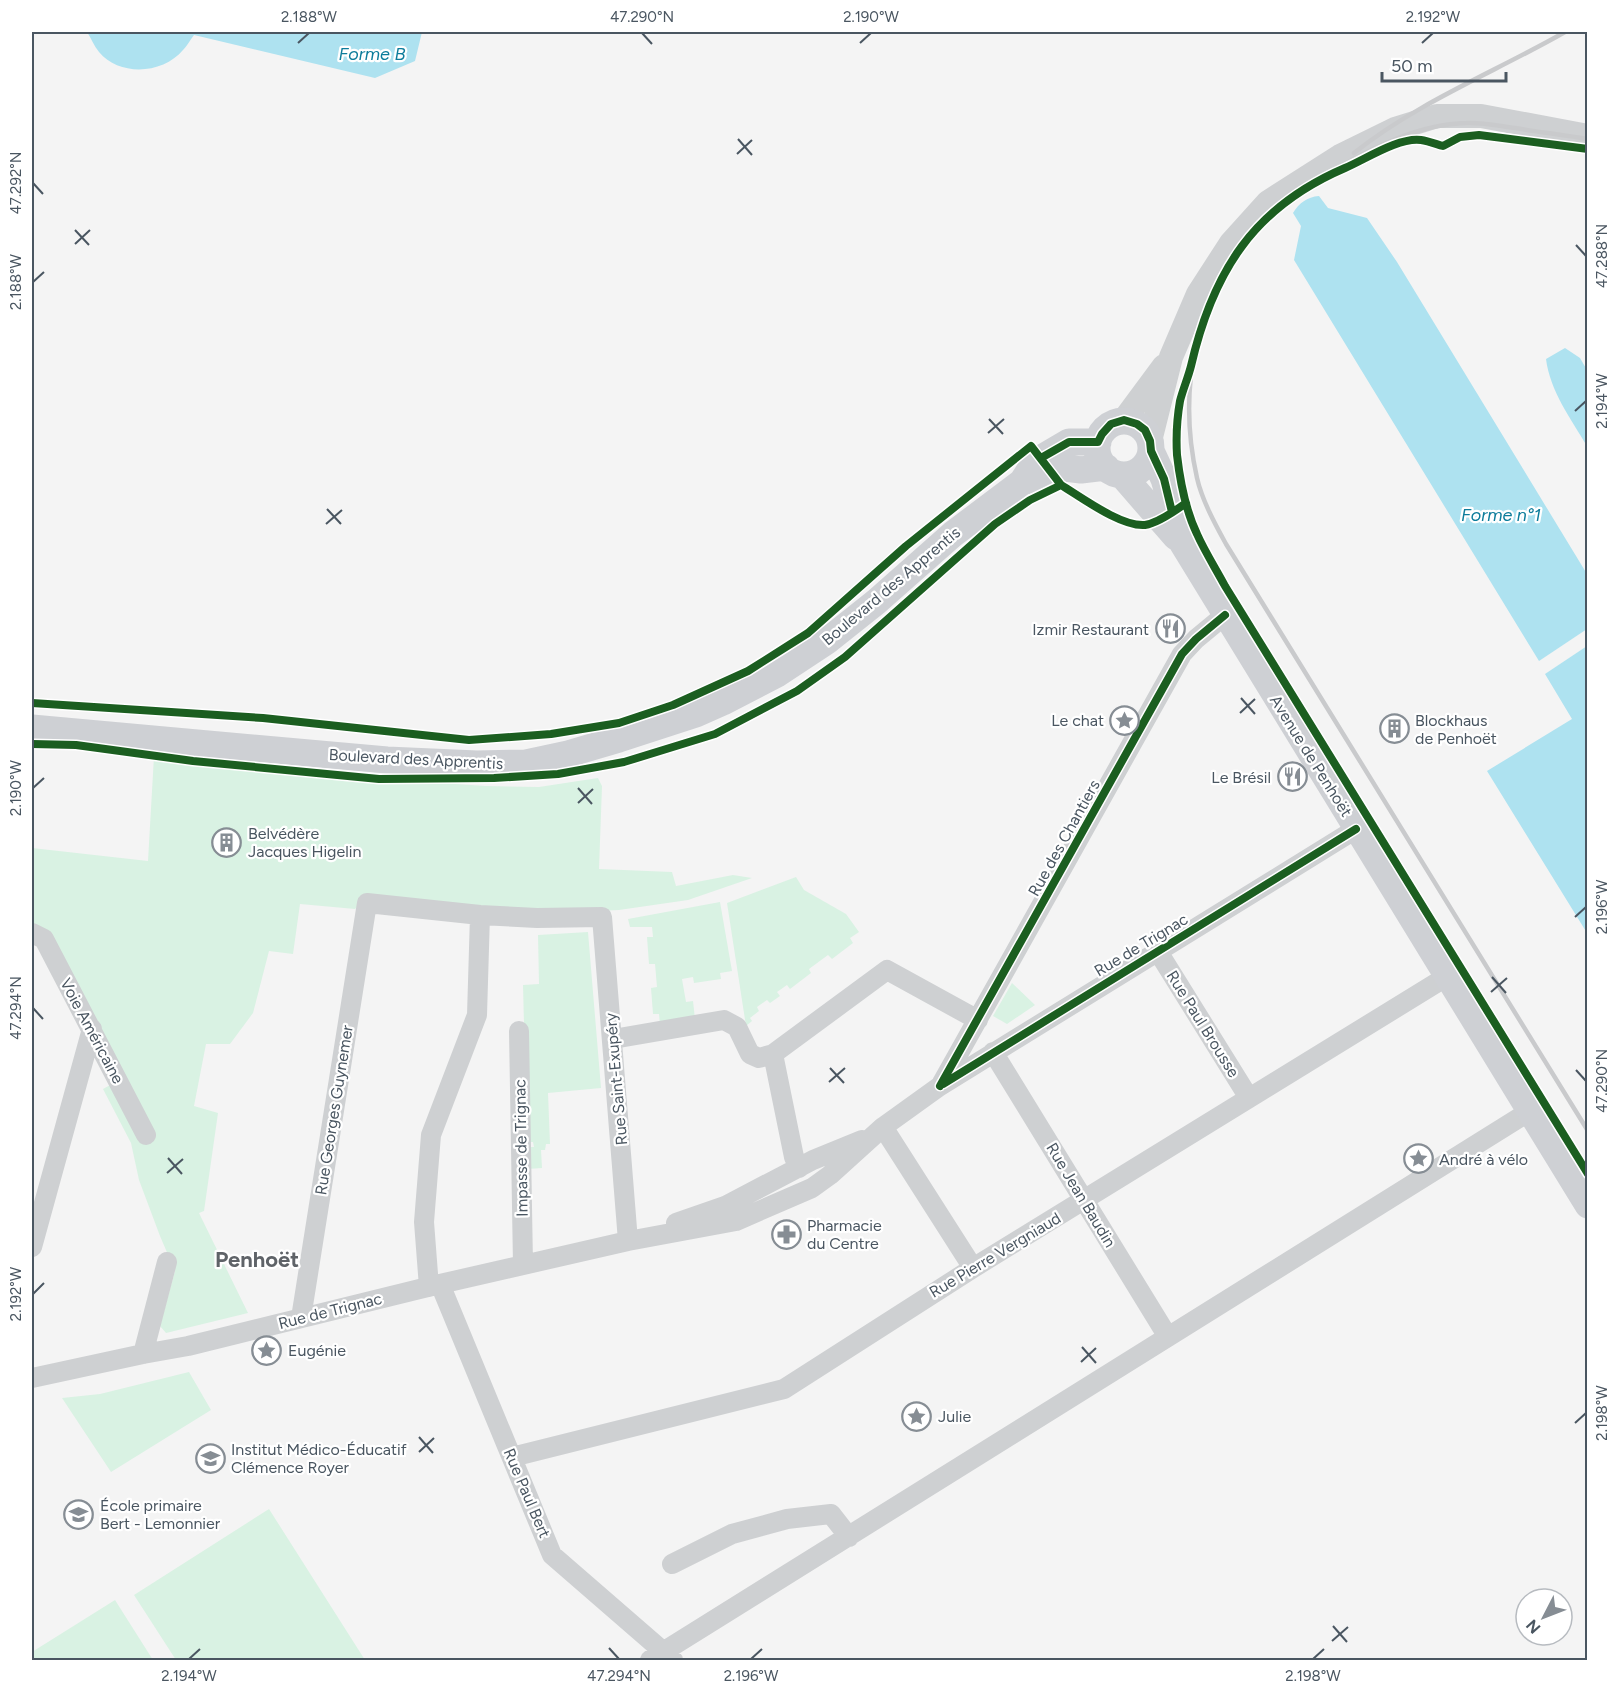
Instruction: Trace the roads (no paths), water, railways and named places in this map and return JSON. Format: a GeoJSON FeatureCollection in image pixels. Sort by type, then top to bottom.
{"type":"FeatureCollection","features":[{"type":"Feature","properties":{"kind":"main road"},"geometry":{"type":"LineString","coordinates":[[1108,461],[1138,472],[1144,467],[1149,459],[1151,446],[1145,430],[1125,420],[1112,424],[1102,434],[1108,461],[1183,544]]}},
{"type":"Feature","properties":{"kind":"main road","name":"Avenue de Penhoët"},"geometry":{"type":"LineString","coordinates":[[1151,446],[1164,479],[1183,544],[1587,1205]]}},
{"type":"Feature","properties":{"kind":"main road","name":"Boulevard des Apprentis"},"geometry":{"type":"LineString","coordinates":[[32,728],[387,760],[477,764],[526,763],[568,754],[619,740],[696,714],[777,674],[827,641],[876,602],[953,534],[1022,482],[1065,468],[1081,470],[1108,461]]}},
{"type":"Feature","properties":{"kind":"street"},"geometry":{"type":"LineString","coordinates":[[1151,446],[1171,357],[1198,294],[1231,243],[1268,202],[1340,156],[1395,129],[1437,116],[1481,116],[1587,136]]}},
{"type":"Feature","properties":{"kind":"street"},"geometry":{"type":"LineString","coordinates":[[1125,420],[1171,357]]}},
{"type":"Feature","properties":{"kind":"street","name":"Rue des Chantiers"},"geometry":{"type":"LineString","coordinates":[[940,1086],[1182,654],[1225,615]]}},
{"type":"Feature","properties":{"kind":"street","name":"Rue de Trignac"},"geometry":{"type":"LineString","coordinates":[[32,1378],[188,1346],[628,1240],[726,1223],[767,1209],[812,1188],[830,1175],[877,1132],[940,1086],[1356,829]]}},
{"type":"Feature","properties":{"kind":"street","name":"Rue Georges Guynemer"},"geometry":{"type":"LineString","coordinates":[[301,1318],[367,903],[480,915]]}},
{"type":"Feature","properties":{"kind":"street","name":"Rue Saint-Exupéry"},"geometry":{"type":"LineString","coordinates":[[480,915],[537,918],[602,917],[628,1240]]}},
{"type":"Feature","properties":{"kind":"street","name":"Rue Paul Bert"},"geometry":{"type":"LineString","coordinates":[[480,915],[477,1015],[431,1135],[424,1222],[434,1285],[512,1457],[552,1555],[662,1658]]}},
{"type":"Feature","properties":{"kind":"street","name":"Voie Américaine"},"geometry":{"type":"LineString","coordinates":[[32,933],[44,939],[146,1135]]}},
{"type":"Feature","properties":{"kind":"street","name":"Rue Paul Brousse"},"geometry":{"type":"LineString","coordinates":[[1157,950],[1249,1098]]}},
{"type":"Feature","properties":{"kind":"street"},"geometry":{"type":"LineString","coordinates":[[613,1039],[724,1020],[737,1027],[750,1054],[759,1058],[773,1054],[887,970],[978,1020]]}},
{"type":"Feature","properties":{"kind":"street","name":"Rue Pierre Vergniaud"},"geometry":{"type":"LineString","coordinates":[[512,1457],[784,1389],[973,1268],[1446,977]]}},
{"type":"Feature","properties":{"kind":"street"},"geometry":{"type":"LineString","coordinates":[[32,1247],[92,1029]]}},
{"type":"Feature","properties":{"kind":"street","name":"Impasse de Trignac"},"geometry":{"type":"LineString","coordinates":[[519,1031],[523,1265]]}},
{"type":"Feature","properties":{"kind":"street","name":"Rue Jean Baudin"},"geometry":{"type":"LineString","coordinates":[[993,1052],[1168,1337]]}},
{"type":"Feature","properties":{"kind":"street"},"geometry":{"type":"LineString","coordinates":[[773,1054],[794,1157],[799,1168]]}},
{"type":"Feature","properties":{"kind":"street"},"geometry":{"type":"LineString","coordinates":[[662,1658],[849,1537],[1530,1111]]}},
{"type":"Feature","properties":{"kind":"street"},"geometry":{"type":"LineString","coordinates":[[877,1132],[973,1268]]}},
{"type":"Feature","properties":{"kind":"street","name":"Rue de Trignac"},"geometry":{"type":"LineString","coordinates":[[628,1240],[725,1206],[831,1152],[877,1132]]}},
{"type":"Feature","properties":{"kind":"street"},"geometry":{"type":"LineString","coordinates":[[142,1354],[167,1262]]}},
{"type":"Feature","properties":{"kind":"street"},"geometry":{"type":"LineString","coordinates":[[672,1564],[732,1534],[787,1519],[831,1514],[849,1537]]}},
{"type":"Feature","properties":{"kind":"water","name":"Forme B"},"geometry":{"type":"Polygon","coordinates":[[[87,32],[422,32],[415,61],[375,78],[194,35],[175,58],[164,64],[153,68],[130,69],[108,60],[97,50],[87,32]]]}},
{"type":"Feature","properties":{"kind":"water","name":"Forme n°1"},"geometry":{"type":"Polygon","coordinates":[[[1319,196],[1328,208],[1367,218],[1397,262],[1587,574],[1587,629],[1539,661],[1294,260],[1301,226],[1293,213],[1304,201],[1319,196]]]}},
{"type":"Feature","properties":{"kind":"water"},"geometry":{"type":"Polygon","coordinates":[[[1565,348],[1580,358],[1587,370],[1587,446],[1562,404],[1548,371],[1546,359],[1565,348]]]}},
{"type":"Feature","properties":{"kind":"water"},"geometry":{"type":"Polygon","coordinates":[[[1587,646],[1587,933],[1487,771],[1572,719],[1545,674],[1587,646]]]}},
{"type":"Feature","properties":{"kind":"railway"},"geometry":{"type":"LineString","coordinates":[[1354,153],[1430,103],[1565,32]]}},
{"type":"Feature","properties":{"kind":"railway"},"geometry":{"type":"LineString","coordinates":[[1588,139],[1490,124],[1449,124],[1397,138],[1334,170],[1294,196],[1257,227],[1236,254],[1219,282],[1205,313],[1196,345],[1189,411],[1191,444],[1199,486],[1209,512],[1226,544],[1588,1131]]}},
{"type":"Feature","properties":{"kind":"place","name":"Izmir Restaurant"},"geometry":{"type":"Point","coordinates":[1170,629]}},
{"type":"Feature","properties":{"kind":"place","name":"Le chat"},"geometry":{"type":"Point","coordinates":[1125,720]}},
{"type":"Feature","properties":{"kind":"place","name":"Blockhaus de Penhoët"},"geometry":{"type":"Point","coordinates":[1394,729]}},
{"type":"Feature","properties":{"kind":"place","name":"Le Brésil"},"geometry":{"type":"Point","coordinates":[1292,777]}},
{"type":"Feature","properties":{"kind":"place","name":"Belvédère Jacques Higelin"},"geometry":{"type":"Point","coordinates":[227,842]}},
{"type":"Feature","properties":{"kind":"place","name":"André à vélo"},"geometry":{"type":"Point","coordinates":[1418,1159]}},
{"type":"Feature","properties":{"kind":"place","name":"Pharmacie du Centre"},"geometry":{"type":"Point","coordinates":[786,1234]}},
{"type":"Feature","properties":{"kind":"place","name":"Eugénie"},"geometry":{"type":"Point","coordinates":[267,1350]}},
{"type":"Feature","properties":{"kind":"place","name":"Julie"},"geometry":{"type":"Point","coordinates":[917,1416]}},
{"type":"Feature","properties":{"kind":"place","name":"Institut Médico-Éducatif Clémence Royer"},"geometry":{"type":"Point","coordinates":[210,1458]}},
{"type":"Feature","properties":{"kind":"place","name":"École primaire Bert - Lemonnier"},"geometry":{"type":"Point","coordinates":[79,1514]}},
{"type":"Feature","properties":{"kind":"district","name":"Penhoët"},"geometry":{"type":"Point","coordinates":[257,1259]}}]}
